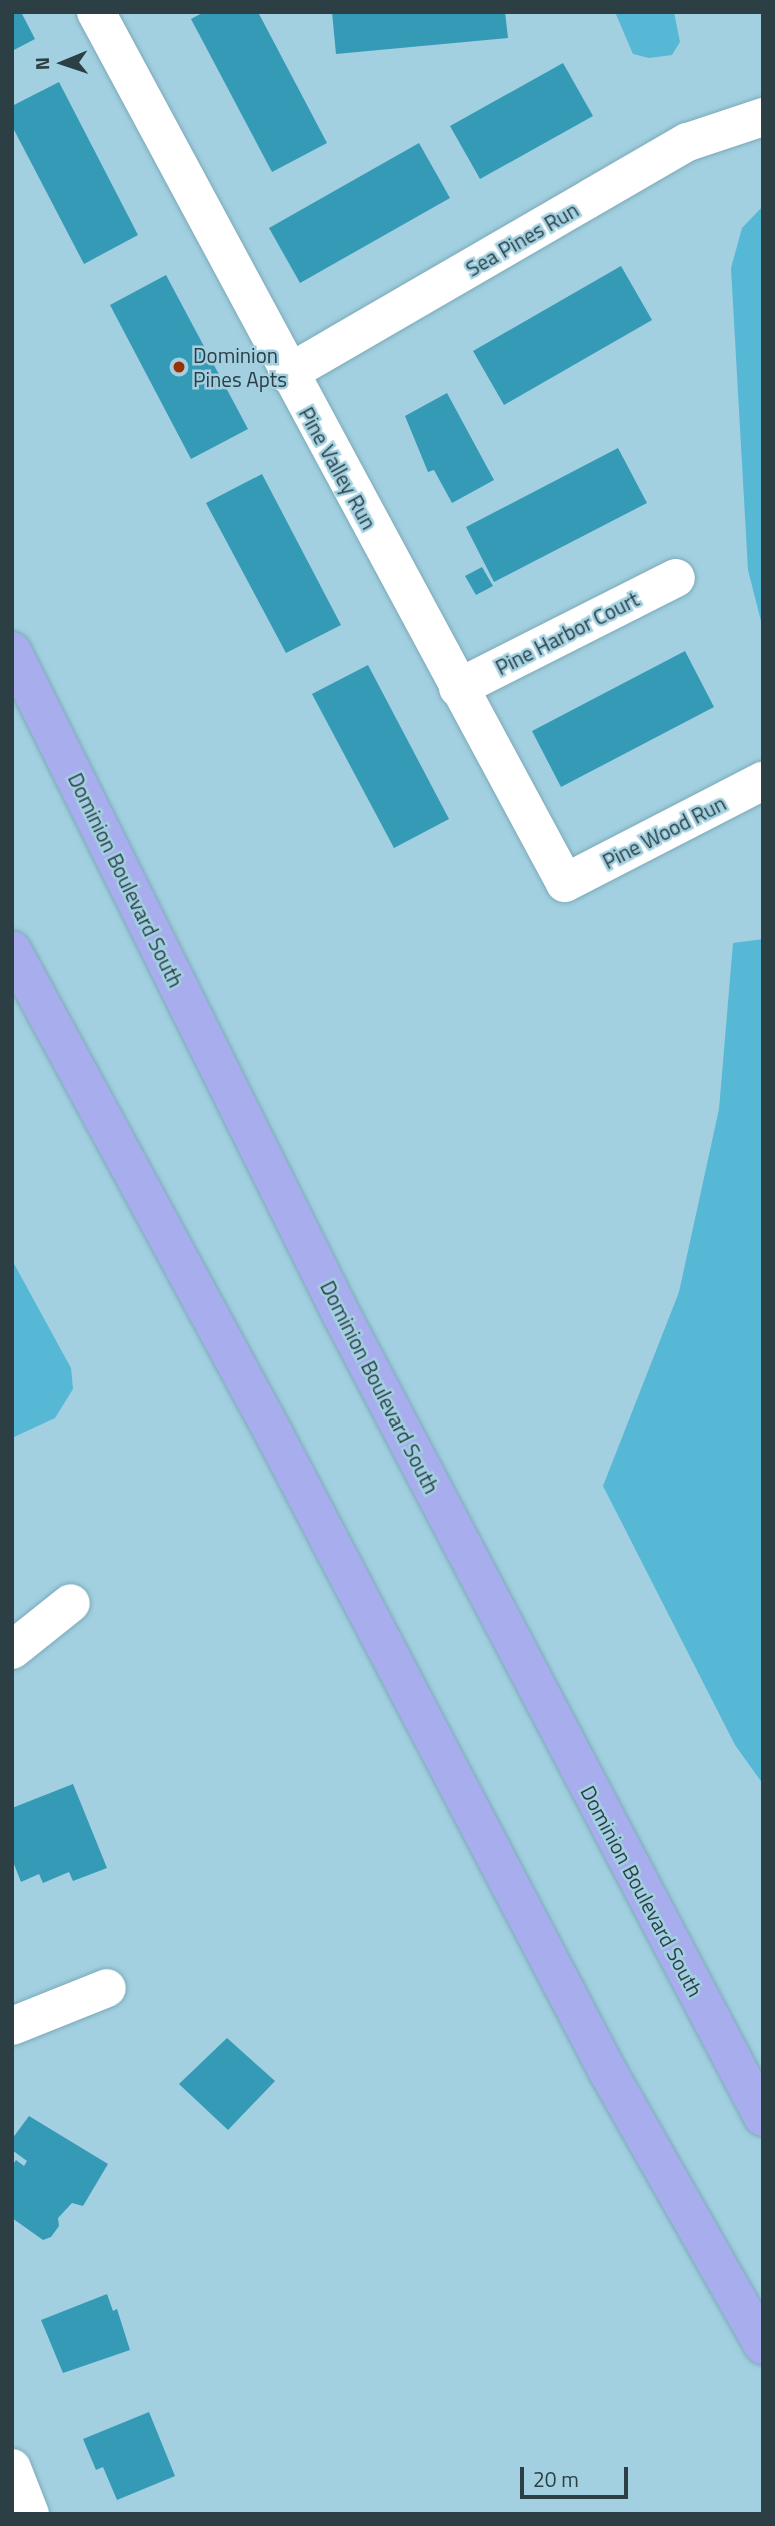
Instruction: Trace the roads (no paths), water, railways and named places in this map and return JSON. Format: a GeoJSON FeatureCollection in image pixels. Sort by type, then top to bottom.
{"type":"FeatureCollection","features":[{"type":"Feature","properties":{"kind":"highway","name":"Dominion Boulevard South"},"geometry":{"type":"LineString","coordinates":[[12,651],[341,1314],[763,2117]]}},
{"type":"Feature","properties":{"kind":"highway"},"geometry":{"type":"LineString","coordinates":[[12,950],[267,1422],[602,2062],[763,2345]]}},
{"type":"Feature","properties":{"kind":"street","name":"Pine Valley Run"},"geometry":{"type":"LineString","coordinates":[[96,12],[287,374],[565,883]]}},
{"type":"Feature","properties":{"kind":"street","name":"Sea Pines Run"},"geometry":{"type":"LineString","coordinates":[[287,374],[688,142],[763,117]]}},
{"type":"Feature","properties":{"kind":"street","name":"Pine Harbor Court"},"geometry":{"type":"LineString","coordinates":[[458,688],[676,578]]}},
{"type":"Feature","properties":{"kind":"street","name":"Pine Wood Run"},"geometry":{"type":"LineString","coordinates":[[565,883],[763,781]]}},
{"type":"Feature","properties":{"kind":"street"},"geometry":{"type":"LineString","coordinates":[[12,1650],[71,1604]]}},
{"type":"Feature","properties":{"kind":"street"},"geometry":{"type":"LineString","coordinates":[[12,2026],[107,1988]]}},
{"type":"Feature","properties":{"kind":"street"},"geometry":{"type":"LineString","coordinates":[[12,2469],[30,2514]]}},
{"type":"Feature","properties":{"kind":"water"},"geometry":{"type":"Polygon","coordinates":[[[615,12],[674,12],[680,42],[672,55],[649,58],[633,54],[615,12]]]}},
{"type":"Feature","properties":{"kind":"water"},"geometry":{"type":"Polygon","coordinates":[[[763,206],[763,629],[748,570],[731,268],[742,228],[763,206]]]}},
{"type":"Feature","properties":{"kind":"water"},"geometry":{"type":"Polygon","coordinates":[[[763,939],[763,1784],[735,1745],[603,1486],[679,1292],[719,1109],[733,943],[763,939]]]}},
{"type":"Feature","properties":{"kind":"water"},"geometry":{"type":"Polygon","coordinates":[[[12,1260],[71,1368],[73,1389],[55,1418],[12,1438],[12,1260]]]}},
{"type":"Feature","properties":{"kind":"place","name":"Dominion Pines Apts"},"geometry":{"type":"Point","coordinates":[179,367]}}]}
